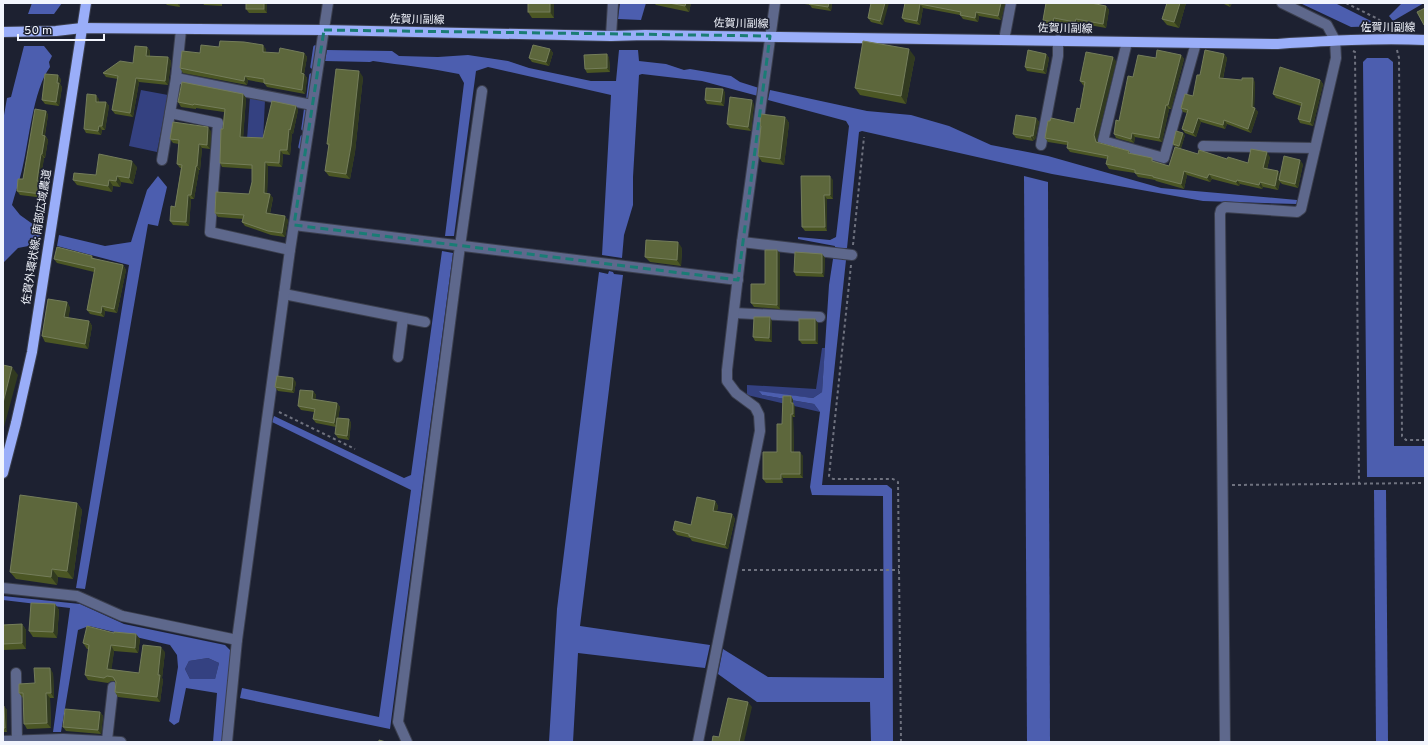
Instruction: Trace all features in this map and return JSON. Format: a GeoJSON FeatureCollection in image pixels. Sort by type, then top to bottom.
{"type":"FeatureCollection","features":[{"type":"Feature","properties":{"kind":"main road","name":"佐賀外環状線; 南部広域農道"},"geometry":{"type":"LineString","coordinates":[[3,473],[32,352],[86,3]]}},
{"type":"Feature","properties":{"kind":"main road","name":"佐賀川副線"},"geometry":{"type":"LineString","coordinates":[[3,32],[56,31],[82,28],[324,30],[611,36],[770,36],[1276,44],[1395,38],[1425,40]]}},
{"type":"Feature","properties":{"kind":"street"},"geometry":{"type":"LineString","coordinates":[[227,742],[237,640],[290,250],[328,3]]}},
{"type":"Feature","properties":{"kind":"street"},"geometry":{"type":"LineString","coordinates":[[611,36],[613,3]]}},
{"type":"Feature","properties":{"kind":"street"},"geometry":{"type":"LineString","coordinates":[[698,742],[760,430],[759,415],[755,408],[736,393],[728,381],[727,370],[742,242],[775,3]]}},
{"type":"Feature","properties":{"kind":"street"},"geometry":{"type":"LineString","coordinates":[[1004,40],[1011,3]]}},
{"type":"Feature","properties":{"kind":"street"},"geometry":{"type":"LineString","coordinates":[[1225,742],[1221,210],[1225,207],[1297,212],[1301,209],[1336,58],[1335,40],[1327,25],[1282,3]]}},
{"type":"Feature","properties":{"kind":"street"},"geometry":{"type":"LineString","coordinates":[[162,160],[176,78],[181,30]]}},
{"type":"Feature","properties":{"kind":"street"},"geometry":{"type":"LineString","coordinates":[[1041,145],[1058,56],[1058,40]]}},
{"type":"Feature","properties":{"kind":"street"},"geometry":{"type":"LineString","coordinates":[[1127,42],[1103,141],[1164,158],[1196,43]]}},
{"type":"Feature","properties":{"kind":"street"},"geometry":{"type":"LineString","coordinates":[[176,78],[312,105]]}},
{"type":"Feature","properties":{"kind":"street"},"geometry":{"type":"LineString","coordinates":[[407,742],[398,722],[460,246],[482,91]]}},
{"type":"Feature","properties":{"kind":"street"},"geometry":{"type":"LineString","coordinates":[[170,113],[218,123],[210,232],[290,250]]}},
{"type":"Feature","properties":{"kind":"street"},"geometry":{"type":"LineString","coordinates":[[1203,146],[1315,148]]}},
{"type":"Feature","properties":{"kind":"street"},"geometry":{"type":"LineString","coordinates":[[294,225],[738,280]]}},
{"type":"Feature","properties":{"kind":"street"},"geometry":{"type":"LineString","coordinates":[[742,242],[849,255]]}},
{"type":"Feature","properties":{"kind":"street"},"geometry":{"type":"LineString","coordinates":[[284,294],[425,322]]}},
{"type":"Feature","properties":{"kind":"street"},"geometry":{"type":"LineString","coordinates":[[734,313],[820,317]]}},
{"type":"Feature","properties":{"kind":"street"},"geometry":{"type":"LineString","coordinates":[[398,357],[403,318]]}},
{"type":"Feature","properties":{"kind":"street"},"geometry":{"type":"LineString","coordinates":[[3,588],[77,596],[122,616],[237,640]]}},
{"type":"Feature","properties":{"kind":"street"},"geometry":{"type":"LineString","coordinates":[[16,674],[17,741]]}},
{"type":"Feature","properties":{"kind":"street"},"geometry":{"type":"LineString","coordinates":[[107,740],[113,686]]}},
{"type":"Feature","properties":{"kind":"street"},"geometry":{"type":"LineString","coordinates":[[3,741],[63,739],[107,740],[121,742]]}},
{"type":"Feature","properties":{"kind":"path"},"geometry":{"type":"LineString","coordinates":[[1346,3],[1378,19],[1389,27],[1395,38],[1399,58],[1402,436],[1406,440],[1425,440]]}},
{"type":"Feature","properties":{"kind":"path"},"geometry":{"type":"LineString","coordinates":[[1335,40],[1355,52],[1359,484]]}},
{"type":"Feature","properties":{"kind":"path"},"geometry":{"type":"LineString","coordinates":[[864,137],[849,255],[829,476],[833,479],[894,479],[898,482],[901,742]]}},
{"type":"Feature","properties":{"kind":"path"},"geometry":{"type":"LineString","coordinates":[[269,407],[355,450]]}},
{"type":"Feature","properties":{"kind":"path"},"geometry":{"type":"LineString","coordinates":[[1222,485],[1425,484]]}},
{"type":"Feature","properties":{"kind":"path"},"geometry":{"type":"LineString","coordinates":[[732,570],[899,570]]}},
{"type":"Feature","properties":{"kind":"highlighted area"},"geometry":{"type":"Polygon","coordinates":[[[324,30],[770,36],[738,280],[294,225],[324,30]]]}},
{"type":"Feature","properties":{"kind":"shaded area"},"geometry":{"type":"Polygon","coordinates":[[[32,3],[62,3],[54,14],[28,14],[32,3]]]}},
{"type":"Feature","properties":{"kind":"shaded area"},"geometry":{"type":"Polygon","coordinates":[[[620,3],[646,3],[641,20],[618,19],[620,3]]]}},
{"type":"Feature","properties":{"kind":"shaded area"},"geometry":{"type":"Polygon","coordinates":[[[1300,3],[1335,3],[1381,26],[1351,27],[1300,3]]]}},
{"type":"Feature","properties":{"kind":"shaded area"},"geometry":{"type":"Polygon","coordinates":[[[1402,3],[1424,3],[1393,21],[1389,16],[1402,3]]]}},
{"type":"Feature","properties":{"kind":"shaded area"},"geometry":{"type":"Polygon","coordinates":[[[24,46],[44,46],[52,56],[49,62],[50,67],[39,89],[32,116],[22,170],[12,205],[20,215],[41,230],[39,244],[18,248],[3,263],[3,121],[7,98],[11,97],[24,46]]]}},
{"type":"Feature","properties":{"kind":"shaded area"},"geometry":{"type":"Polygon","coordinates":[[[327,50],[392,51],[399,56],[438,57],[468,55],[508,61],[529,68],[591,81],[616,81],[619,50],[638,50],[639,61],[666,64],[684,70],[690,69],[731,76],[740,82],[759,88],[758,96],[702,81],[642,74],[639,75],[633,177],[633,205],[624,235],[622,258],[602,255],[611,95],[488,67],[476,71],[454,236],[445,236],[464,83],[459,74],[373,61],[325,61],[327,50]]]}},
{"type":"Feature","properties":{"kind":"shaded area"},"geometry":{"type":"Polygon","coordinates":[[[1367,58],[1388,58],[1393,62],[1394,446],[1425,446],[1425,477],[1367,477],[1363,62],[1367,58]]]}},
{"type":"Feature","properties":{"kind":"shaded area"},"geometry":{"type":"Polygon","coordinates":[[[141,90],[168,95],[157,152],[129,146],[141,90]]]}},
{"type":"Feature","properties":{"kind":"shaded area"},"geometry":{"type":"Polygon","coordinates":[[[770,90],[867,111],[911,115],[949,126],[991,145],[1048,156],[1161,188],[1297,200],[1297,204],[1203,201],[1052,174],[862,131],[859,132],[847,248],[843,248],[842,260],[846,260],[822,485],[887,485],[892,489],[893,742],[871,742],[870,702],[757,702],[718,674],[723,649],[768,677],[884,678],[883,496],[812,495],[810,487],[820,412],[814,404],[762,395],[759,391],[813,398],[822,392],[829,285],[835,246],[798,239],[798,237],[830,240],[836,237],[849,126],[846,121],[768,100],[770,90]]]}},
{"type":"Feature","properties":{"kind":"shaded area"},"geometry":{"type":"Polygon","coordinates":[[[250,96],[265,100],[263,141],[247,140],[250,96]]]}},
{"type":"Feature","properties":{"kind":"shaded area"},"geometry":{"type":"Polygon","coordinates":[[[158,176],[167,187],[158,226],[148,224],[85,589],[76,588],[129,265],[57,246],[59,235],[105,246],[131,242],[147,190],[158,176]]]}},
{"type":"Feature","properties":{"kind":"shaded area"},"geometry":{"type":"Polygon","coordinates":[[[1024,176],[1048,182],[1050,742],[1027,742],[1024,176]]]}},
{"type":"Feature","properties":{"kind":"shaded area"},"geometry":{"type":"Polygon","coordinates":[[[442,251],[453,253],[390,729],[240,698],[242,688],[379,717],[411,490],[272,422],[274,416],[404,478],[411,475],[442,251]]]}},
{"type":"Feature","properties":{"kind":"shaded area"},"geometry":{"type":"Polygon","coordinates":[[[609,271],[613,272],[614,274],[623,275],[580,626],[710,645],[705,668],[578,653],[573,742],[549,742],[557,609],[599,272],[608,274],[609,271]]]}},
{"type":"Feature","properties":{"kind":"shaded area"},"geometry":{"type":"Polygon","coordinates":[[[822,348],[825,348],[822,392],[813,398],[760,392],[762,395],[814,404],[820,412],[747,395],[747,385],[816,389],[822,348]]]}},
{"type":"Feature","properties":{"kind":"shaded area"},"geometry":{"type":"Polygon","coordinates":[[[1374,490],[1386,490],[1388,742],[1376,742],[1374,490]]]}},
{"type":"Feature","properties":{"kind":"shaded area"},"geometry":{"type":"Polygon","coordinates":[[[3,596],[80,604],[124,624],[225,645],[231,651],[222,742],[213,742],[217,693],[186,688],[179,722],[174,725],[169,721],[178,667],[177,655],[170,645],[89,626],[78,630],[61,732],[53,732],[70,608],[3,600],[3,596]],[[208,658],[189,661],[185,669],[190,679],[215,679],[219,663],[208,658]]]}},
{"type":"Feature","properties":{"kind":"shaded area"},"geometry":{"type":"Polygon","coordinates":[[[208,658],[219,663],[215,679],[190,679],[185,669],[189,661],[208,658]]]}},
{"type":"Feature","properties":{"kind":"building"},"geometry":{"type":"Polygon","coordinates":[[[246,3],[264,3],[264,9],[246,9],[246,3]]]}},
{"type":"Feature","properties":{"kind":"building"},"geometry":{"type":"Polygon","coordinates":[[[528,3],[550,3],[550,12],[528,12],[528,3]]]}},
{"type":"Feature","properties":{"kind":"building"},"geometry":{"type":"Polygon","coordinates":[[[669,3],[686,3],[685,6],[669,3]]]}},
{"type":"Feature","properties":{"kind":"building"},"geometry":{"type":"Polygon","coordinates":[[[809,3],[829,3],[828,7],[809,3]]]}},
{"type":"Feature","properties":{"kind":"building"},"geometry":{"type":"Polygon","coordinates":[[[871,3],[885,3],[880,21],[868,18],[871,3]]]}},
{"type":"Feature","properties":{"kind":"building"},"geometry":{"type":"Polygon","coordinates":[[[905,3],[1001,3],[998,16],[976,12],[975,18],[960,15],[961,12],[920,4],[917,21],[902,18],[905,3]]]}},
{"type":"Feature","properties":{"kind":"building"},"geometry":{"type":"Polygon","coordinates":[[[1046,3],[1091,3],[1106,6],[1103,24],[1076,19],[1075,22],[1054,18],[1053,22],[1043,20],[1046,3]]]}},
{"type":"Feature","properties":{"kind":"building"},"geometry":{"type":"Polygon","coordinates":[[[1167,3],[1180,3],[1174,22],[1162,19],[1167,3]]]}},
{"type":"Feature","properties":{"kind":"building"},"geometry":{"type":"Polygon","coordinates":[[[1425,8],[1425,25],[1424,25],[1417,12],[1425,8]]]}},
{"type":"Feature","properties":{"kind":"building"},"geometry":{"type":"Polygon","coordinates":[[[220,41],[244,42],[263,45],[263,52],[279,53],[280,48],[304,53],[301,73],[304,74],[302,90],[264,83],[264,79],[245,76],[244,81],[180,68],[182,51],[200,53],[201,45],[219,47],[220,41]]]}},
{"type":"Feature","properties":{"kind":"building"},"geometry":{"type":"Polygon","coordinates":[[[863,41],[909,49],[901,96],[855,88],[863,41]]]}},
{"type":"Feature","properties":{"kind":"building"},"geometry":{"type":"Polygon","coordinates":[[[533,45],[550,49],[546,62],[529,58],[533,45]]]}},
{"type":"Feature","properties":{"kind":"building"},"geometry":{"type":"Polygon","coordinates":[[[135,46],[147,47],[146,56],[168,57],[165,81],[136,78],[130,113],[112,110],[118,76],[103,73],[120,61],[133,63],[135,46]]]}},
{"type":"Feature","properties":{"kind":"building"},"geometry":{"type":"Polygon","coordinates":[[[1028,50],[1046,54],[1043,70],[1025,67],[1028,50]]]}},
{"type":"Feature","properties":{"kind":"building"},"geometry":{"type":"Polygon","coordinates":[[[1157,50],[1181,55],[1168,105],[1166,105],[1159,138],[1132,133],[1131,139],[1114,134],[1116,120],[1119,121],[1128,76],[1133,77],[1138,55],[1156,58],[1157,50]]]}},
{"type":"Feature","properties":{"kind":"building"},"geometry":{"type":"Polygon","coordinates":[[[1205,50],[1224,54],[1219,78],[1242,80],[1242,78],[1253,78],[1252,107],[1255,108],[1248,129],[1224,120],[1223,125],[1198,118],[1193,133],[1182,129],[1188,110],[1181,108],[1185,94],[1193,96],[1197,75],[1200,75],[1205,50]]]}},
{"type":"Feature","properties":{"kind":"building"},"geometry":{"type":"Polygon","coordinates":[[[1086,52],[1113,57],[1094,135],[1096,142],[1129,151],[1128,153],[1152,158],[1152,161],[1169,166],[1175,147],[1198,154],[1199,150],[1227,159],[1228,157],[1248,163],[1251,149],[1267,152],[1263,168],[1278,171],[1275,186],[1260,182],[1259,185],[1237,180],[1236,182],[1209,174],[1207,178],[1184,171],[1181,184],[1153,176],[1135,173],[1135,170],[1106,164],[1108,156],[1067,148],[1068,142],[1045,138],[1048,121],[1050,121],[1051,118],[1074,123],[1077,108],[1080,109],[1085,82],[1080,81],[1086,52]]]}},
{"type":"Feature","properties":{"kind":"building"},"geometry":{"type":"Polygon","coordinates":[[[607,54],[607,68],[585,69],[584,55],[607,54]]]}},
{"type":"Feature","properties":{"kind":"building"},"geometry":{"type":"Polygon","coordinates":[[[1280,67],[1320,80],[1310,122],[1298,119],[1302,103],[1273,94],[1280,67]]]}},
{"type":"Feature","properties":{"kind":"building"},"geometry":{"type":"Polygon","coordinates":[[[336,69],[359,71],[351,146],[346,174],[325,171],[336,69]]]}},
{"type":"Feature","properties":{"kind":"building"},"geometry":{"type":"Polygon","coordinates":[[[45,74],[58,75],[57,83],[59,83],[56,102],[42,100],[45,74]]]}},
{"type":"Feature","properties":{"kind":"building"},"geometry":{"type":"Polygon","coordinates":[[[182,82],[243,94],[240,137],[263,138],[272,101],[296,106],[290,130],[289,129],[287,150],[280,150],[279,163],[265,162],[264,193],[270,194],[266,213],[285,216],[282,233],[268,231],[242,222],[244,215],[215,213],[216,192],[249,194],[252,182],[252,165],[220,163],[221,129],[223,129],[225,109],[178,102],[182,82]]]}},
{"type":"Feature","properties":{"kind":"building"},"geometry":{"type":"Polygon","coordinates":[[[706,88],[723,89],[721,102],[705,100],[706,88]]]}},
{"type":"Feature","properties":{"kind":"building"},"geometry":{"type":"Polygon","coordinates":[[[87,94],[96,95],[96,102],[106,102],[102,126],[99,126],[98,131],[84,129],[87,94]]]}},
{"type":"Feature","properties":{"kind":"building"},"geometry":{"type":"Polygon","coordinates":[[[730,97],[752,100],[748,127],[727,124],[730,97]]]}},
{"type":"Feature","properties":{"kind":"building"},"geometry":{"type":"Polygon","coordinates":[[[35,109],[46,111],[42,135],[45,136],[37,181],[43,182],[41,194],[17,191],[18,179],[23,179],[35,109]]]}},
{"type":"Feature","properties":{"kind":"building"},"geometry":{"type":"Polygon","coordinates":[[[761,114],[785,117],[780,159],[758,156],[761,114]]]}},
{"type":"Feature","properties":{"kind":"building"},"geometry":{"type":"Polygon","coordinates":[[[1016,115],[1036,118],[1033,136],[1013,134],[1016,115]]]}},
{"type":"Feature","properties":{"kind":"building"},"geometry":{"type":"Polygon","coordinates":[[[173,122],[208,127],[207,145],[199,144],[197,166],[191,195],[188,195],[186,222],[170,221],[171,206],[175,207],[182,165],[177,164],[179,140],[170,139],[173,122]]]}},
{"type":"Feature","properties":{"kind":"building"},"geometry":{"type":"Polygon","coordinates":[[[1176,131],[1183,133],[1179,146],[1173,144],[1176,131]]]}},
{"type":"Feature","properties":{"kind":"building"},"geometry":{"type":"Polygon","coordinates":[[[99,154],[132,161],[129,178],[117,176],[116,181],[109,180],[108,186],[73,180],[74,173],[96,175],[99,154]]]}},
{"type":"Feature","properties":{"kind":"building"},"geometry":{"type":"Polygon","coordinates":[[[1284,156],[1300,160],[1295,184],[1279,180],[1284,156]]]}},
{"type":"Feature","properties":{"kind":"building"},"geometry":{"type":"Polygon","coordinates":[[[801,176],[830,176],[830,195],[824,195],[825,227],[802,227],[801,176]]]}},
{"type":"Feature","properties":{"kind":"building"},"geometry":{"type":"Polygon","coordinates":[[[646,240],[678,242],[677,260],[645,257],[646,240]]]}},
{"type":"Feature","properties":{"kind":"building"},"geometry":{"type":"Polygon","coordinates":[[[57,247],[92,256],[91,258],[123,265],[114,309],[102,306],[101,313],[87,310],[95,268],[54,259],[57,247]]]}},
{"type":"Feature","properties":{"kind":"building"},"geometry":{"type":"Polygon","coordinates":[[[765,250],[777,250],[777,305],[751,303],[751,284],[765,284],[765,250]]]}},
{"type":"Feature","properties":{"kind":"building"},"geometry":{"type":"Polygon","coordinates":[[[795,252],[822,254],[822,273],[794,272],[795,252]]]}},
{"type":"Feature","properties":{"kind":"building"},"geometry":{"type":"Polygon","coordinates":[[[48,299],[67,302],[64,317],[89,321],[85,344],[42,336],[48,299]]]}},
{"type":"Feature","properties":{"kind":"building"},"geometry":{"type":"Polygon","coordinates":[[[754,317],[770,317],[769,338],[753,337],[754,317]]]}},
{"type":"Feature","properties":{"kind":"building"},"geometry":{"type":"Polygon","coordinates":[[[799,319],[815,319],[815,340],[799,340],[799,319]]]}},
{"type":"Feature","properties":{"kind":"building"},"geometry":{"type":"Polygon","coordinates":[[[3,365],[12,367],[3,403],[3,365]]]}},
{"type":"Feature","properties":{"kind":"building"},"geometry":{"type":"Polygon","coordinates":[[[277,376],[293,378],[292,390],[275,387],[277,376]]]}},
{"type":"Feature","properties":{"kind":"building"},"geometry":{"type":"Polygon","coordinates":[[[300,390],[313,391],[312,399],[337,403],[334,423],[313,419],[315,409],[298,406],[300,390]]]}},
{"type":"Feature","properties":{"kind":"building"},"geometry":{"type":"Polygon","coordinates":[[[783,396],[791,396],[791,403],[793,403],[793,414],[791,414],[791,452],[800,452],[800,474],[781,474],[781,479],[763,479],[763,452],[777,452],[777,424],[782,424],[783,396]]]}},
{"type":"Feature","properties":{"kind":"building"},"geometry":{"type":"Polygon","coordinates":[[[337,418],[349,419],[347,436],[335,434],[337,418]]]}},
{"type":"Feature","properties":{"kind":"building"},"geometry":{"type":"Polygon","coordinates":[[[20,495],[77,503],[67,571],[52,569],[51,577],[10,572],[20,495]]]}},
{"type":"Feature","properties":{"kind":"building"},"geometry":{"type":"Polygon","coordinates":[[[697,497],[715,501],[713,511],[732,514],[725,545],[689,536],[689,534],[673,530],[675,521],[691,525],[697,497]]]}},
{"type":"Feature","properties":{"kind":"building"},"geometry":{"type":"Polygon","coordinates":[[[31,603],[55,604],[53,632],[29,631],[31,603]]]}},
{"type":"Feature","properties":{"kind":"building"},"geometry":{"type":"Polygon","coordinates":[[[22,624],[22,643],[3,644],[3,625],[22,624]]]}},
{"type":"Feature","properties":{"kind":"building"},"geometry":{"type":"Polygon","coordinates":[[[87,626],[114,633],[136,634],[135,648],[111,645],[107,669],[139,673],[143,645],[161,647],[158,675],[160,675],[157,697],[115,692],[116,682],[113,677],[107,676],[104,678],[85,675],[89,645],[83,643],[87,626]]]}},
{"type":"Feature","properties":{"kind":"building"},"geometry":{"type":"Polygon","coordinates":[[[34,668],[50,668],[51,693],[46,693],[47,723],[24,724],[23,693],[19,693],[19,684],[35,683],[34,668]]]}},
{"type":"Feature","properties":{"kind":"building"},"geometry":{"type":"Polygon","coordinates":[[[728,698],[748,702],[739,742],[712,742],[713,736],[719,737],[728,698]]]}},
{"type":"Feature","properties":{"kind":"building"},"geometry":{"type":"Polygon","coordinates":[[[4,706],[5,728],[3,728],[4,706]]]}},
{"type":"Feature","properties":{"kind":"building"},"geometry":{"type":"Polygon","coordinates":[[[65,709],[100,712],[98,730],[63,727],[65,709]]]}},
{"type":"Feature","properties":{"kind":"waterway"},"geometry":{"type":"LineString","coordinates":[[312,67],[315,47]]}},
{"type":"Feature","properties":{"kind":"waterway"},"geometry":{"type":"LineString","coordinates":[[308,98],[311,75]]}},
{"type":"Feature","properties":{"kind":"waterway"},"geometry":{"type":"LineString","coordinates":[[303,129],[306,107]]}},
{"type":"Feature","properties":{"kind":"waterway"},"geometry":{"type":"LineString","coordinates":[[300,147],[302,137]]}}]}
